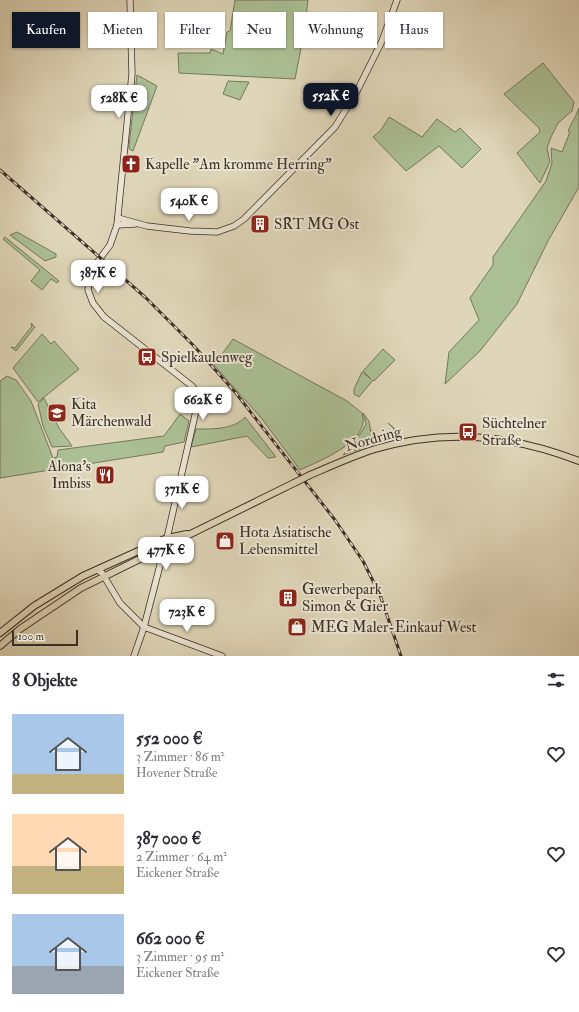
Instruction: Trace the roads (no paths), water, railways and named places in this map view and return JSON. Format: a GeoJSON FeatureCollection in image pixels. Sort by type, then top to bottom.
{"type":"FeatureCollection","features":[{"type":"Feature","properties":{"kind":"main road","name":"Nordring"},"geometry":{"type":"LineString","coordinates":[[0,646],[56,604],[104,576],[310,475],[375,449],[404,442],[455,436],[483,436],[507,439],[544,448],[579,461]]}},
{"type":"Feature","properties":{"kind":"main road","name":"Nordring"},"geometry":{"type":"LineString","coordinates":[[0,633],[51,595],[83,576],[167,538],[187,534]]}},
{"type":"Feature","properties":{"kind":"street"},"geometry":{"type":"LineString","coordinates":[[130,0],[132,74],[117,225],[110,245],[90,272],[88,290],[96,309],[183,378],[196,391],[198,402],[167,538],[163,548],[144,627],[134,656]]}},
{"type":"Feature","properties":{"kind":"street"},"geometry":{"type":"LineString","coordinates":[[117,225],[135,224],[190,231],[217,232],[234,226],[244,219],[335,127],[356,93],[382,41],[397,0]]}},
{"type":"Feature","properties":{"kind":"street"},"geometry":{"type":"LineString","coordinates":[[118,218],[135,224]]}},
{"type":"Feature","properties":{"kind":"street"},"geometry":{"type":"LineString","coordinates":[[98,570],[104,576],[120,603],[144,627],[222,656]]}},
{"type":"Feature","properties":{"kind":"railway"},"geometry":{"type":"LineString","coordinates":[[0,170],[145,297],[193,345],[235,392],[335,520],[363,561],[380,595],[401,656]]}},
{"type":"Feature","properties":{"kind":"place","name":"Kapelle \"Am kromme Herring\""},"geometry":{"type":"Point","coordinates":[131,164]}},
{"type":"Feature","properties":{"kind":"place","name":"SRT MG Ost"},"geometry":{"type":"Point","coordinates":[260,224]}},
{"type":"Feature","properties":{"kind":"place","name":"Spielkaulenweg"},"geometry":{"type":"Point","coordinates":[147,357]}},
{"type":"Feature","properties":{"kind":"place","name":"Kita Märchenwald"},"geometry":{"type":"Point","coordinates":[57,413]}},
{"type":"Feature","properties":{"kind":"place","name":"Süchtelner Straße"},"geometry":{"type":"Point","coordinates":[468,432]}},
{"type":"Feature","properties":{"kind":"place","name":"Alona's Imbiss"},"geometry":{"type":"Point","coordinates":[105,475]}},
{"type":"Feature","properties":{"kind":"place","name":"Hota Asiatische Lebensmittel"},"geometry":{"type":"Point","coordinates":[225,541]}},
{"type":"Feature","properties":{"kind":"place","name":"Gewerbepark Simon & Gier"},"geometry":{"type":"Point","coordinates":[288,598]}},
{"type":"Feature","properties":{"kind":"place","name":"MEG Maler-Einkauf West"},"geometry":{"type":"Point","coordinates":[297,627]}}]}
